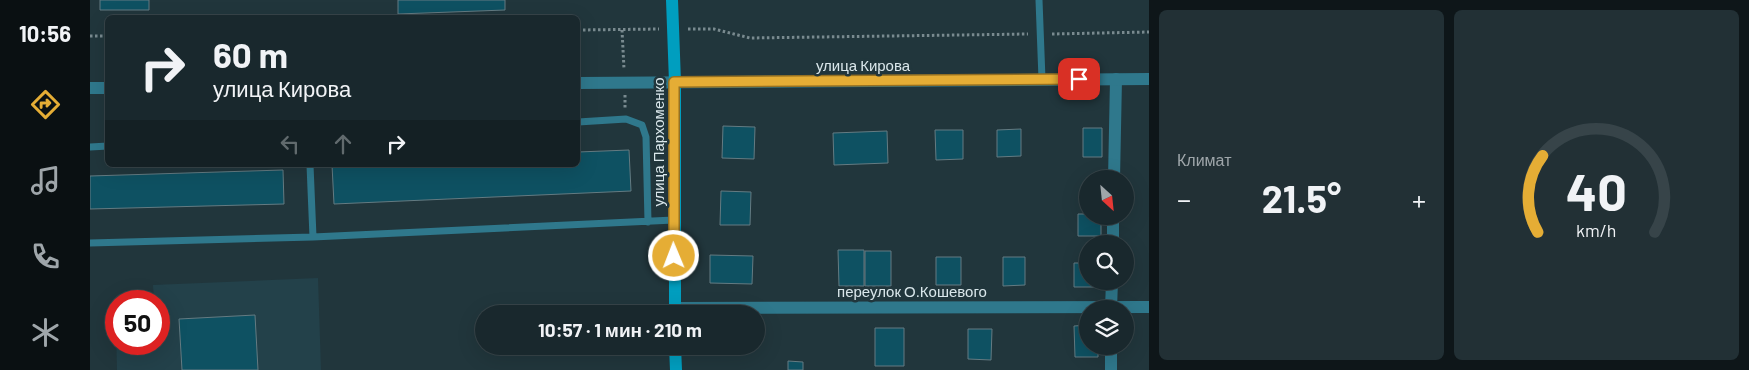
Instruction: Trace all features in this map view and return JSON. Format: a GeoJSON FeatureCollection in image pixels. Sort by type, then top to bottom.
{"type":"FeatureCollection","features":[{"type":"Feature","properties":{"kind":"main road","name":"улица Пархоменко"},"geometry":{"type":"LineString","coordinates":[[672,0],[675,305]]}},
{"type":"Feature","properties":{"kind":"main road"},"geometry":{"type":"LineString","coordinates":[[675,355],[676,370]]}},
{"type":"Feature","properties":{"kind":"street"},"geometry":{"type":"LineString","coordinates":[[1114,170],[1116,79]]}},
{"type":"Feature","properties":{"kind":"street","name":"улица Кирова"},"geometry":{"type":"LineString","coordinates":[[580,83],[1149,79]]}},
{"type":"Feature","properties":{"kind":"street"},"geometry":{"type":"LineString","coordinates":[[90,88],[105,88]]}},
{"type":"Feature","properties":{"kind":"street","name":"переулок О.Кошевого"},"geometry":{"type":"LineString","coordinates":[[1134,307],[1149,307]]}},
{"type":"Feature","properties":{"kind":"street","name":"переулок О.Кошевого"},"geometry":{"type":"LineString","coordinates":[[765,310],[1079,308]]}},
{"type":"Feature","properties":{"kind":"street"},"geometry":{"type":"LineString","coordinates":[[1111,355],[1111,370]]}},
{"type":"Feature","properties":{"kind":"lane"},"geometry":{"type":"LineString","coordinates":[[1038,0],[1042,79]]}},
{"type":"Feature","properties":{"kind":"lane"},"geometry":{"type":"LineString","coordinates":[[580,122],[626,119],[642,125],[646,137],[648,222]]}},
{"type":"Feature","properties":{"kind":"lane"},"geometry":{"type":"LineString","coordinates":[[90,147],[105,146]]}},
{"type":"Feature","properties":{"kind":"lane"},"geometry":{"type":"LineString","coordinates":[[310,167],[313,237]]}},
{"type":"Feature","properties":{"kind":"lane"},"geometry":{"type":"LineString","coordinates":[[90,243],[313,237],[674,220]]}},
{"type":"Feature","properties":{"kind":"path"},"geometry":{"type":"LineString","coordinates":[[580,30],[714,30],[750,38],[1149,32]]}},
{"type":"Feature","properties":{"kind":"path"},"geometry":{"type":"LineString","coordinates":[[90,36],[105,36]]}},
{"type":"Feature","properties":{"kind":"shaded area"},"geometry":{"type":"Polygon","coordinates":[[[318,278],[321,370],[117,370],[116,355],[170,355],[170,290],[153,290],[153,285],[318,278]]]}},
{"type":"Feature","properties":{"kind":"building"},"geometry":{"type":"Polygon","coordinates":[[[100,0],[149,0],[149,10],[100,10],[100,0]]]}},
{"type":"Feature","properties":{"kind":"building"},"geometry":{"type":"Polygon","coordinates":[[[398,0],[505,0],[505,10],[398,14],[398,0]]]}},
{"type":"Feature","properties":{"kind":"building"},"geometry":{"type":"Polygon","coordinates":[[[723,126],[755,127],[754,159],[722,158],[723,126]]]}},
{"type":"Feature","properties":{"kind":"building"},"geometry":{"type":"Polygon","coordinates":[[[1083,128],[1102,128],[1102,157],[1083,157],[1083,128]]]}},
{"type":"Feature","properties":{"kind":"building"},"geometry":{"type":"Polygon","coordinates":[[[1021,129],[1021,156],[997,157],[997,130],[1021,129]]]}},
{"type":"Feature","properties":{"kind":"building"},"geometry":{"type":"Polygon","coordinates":[[[935,130],[963,130],[963,159],[936,160],[935,130]]]}},
{"type":"Feature","properties":{"kind":"building"},"geometry":{"type":"Polygon","coordinates":[[[887,131],[888,163],[834,165],[833,133],[887,131]]]}},
{"type":"Feature","properties":{"kind":"building"},"geometry":{"type":"Polygon","coordinates":[[[629,150],[631,191],[334,204],[332,167],[580,167],[580,152],[629,150]]]}},
{"type":"Feature","properties":{"kind":"building"},"geometry":{"type":"Polygon","coordinates":[[[283,170],[284,204],[90,209],[90,176],[283,170]]]}},
{"type":"Feature","properties":{"kind":"building"},"geometry":{"type":"Polygon","coordinates":[[[721,191],[751,192],[750,225],[720,225],[721,191]]]}},
{"type":"Feature","properties":{"kind":"building"},"geometry":{"type":"Polygon","coordinates":[[[1078,214],[1079,225],[1101,225],[1101,235],[1078,236],[1078,214]]]}},
{"type":"Feature","properties":{"kind":"building"},"geometry":{"type":"Polygon","coordinates":[[[838,250],[864,250],[864,286],[839,286],[838,250]]]}},
{"type":"Feature","properties":{"kind":"building"},"geometry":{"type":"Polygon","coordinates":[[[865,251],[891,251],[891,286],[865,286],[865,251]]]}},
{"type":"Feature","properties":{"kind":"building"},"geometry":{"type":"Polygon","coordinates":[[[710,255],[753,256],[752,284],[710,283],[710,255]]]}},
{"type":"Feature","properties":{"kind":"building"},"geometry":{"type":"Polygon","coordinates":[[[936,257],[961,257],[961,285],[936,285],[936,257]]]}},
{"type":"Feature","properties":{"kind":"building"},"geometry":{"type":"Polygon","coordinates":[[[1003,257],[1025,257],[1025,285],[1003,286],[1003,257]]]}},
{"type":"Feature","properties":{"kind":"building"},"geometry":{"type":"Polygon","coordinates":[[[1074,263],[1079,263],[1079,287],[1074,287],[1074,263]]]}},
{"type":"Feature","properties":{"kind":"building"},"geometry":{"type":"Polygon","coordinates":[[[255,315],[258,370],[182,370],[179,319],[255,315]]]}},
{"type":"Feature","properties":{"kind":"building"},"geometry":{"type":"Polygon","coordinates":[[[1074,326],[1079,326],[1079,355],[1098,355],[1098,357],[1075,357],[1074,326]]]}},
{"type":"Feature","properties":{"kind":"building"},"geometry":{"type":"Polygon","coordinates":[[[875,328],[904,328],[904,366],[875,366],[875,328]]]}},
{"type":"Feature","properties":{"kind":"building"},"geometry":{"type":"Polygon","coordinates":[[[968,329],[992,329],[991,360],[968,359],[968,329]]]}},
{"type":"Feature","properties":{"kind":"building"},"geometry":{"type":"Polygon","coordinates":[[[788,361],[803,362],[803,370],[788,370],[788,361]]]}},
{"type":"Feature","properties":{"kind":"route"},"geometry":{"type":"LineString","coordinates":[[674,256],[674,82],[1079,79]]}}]}
